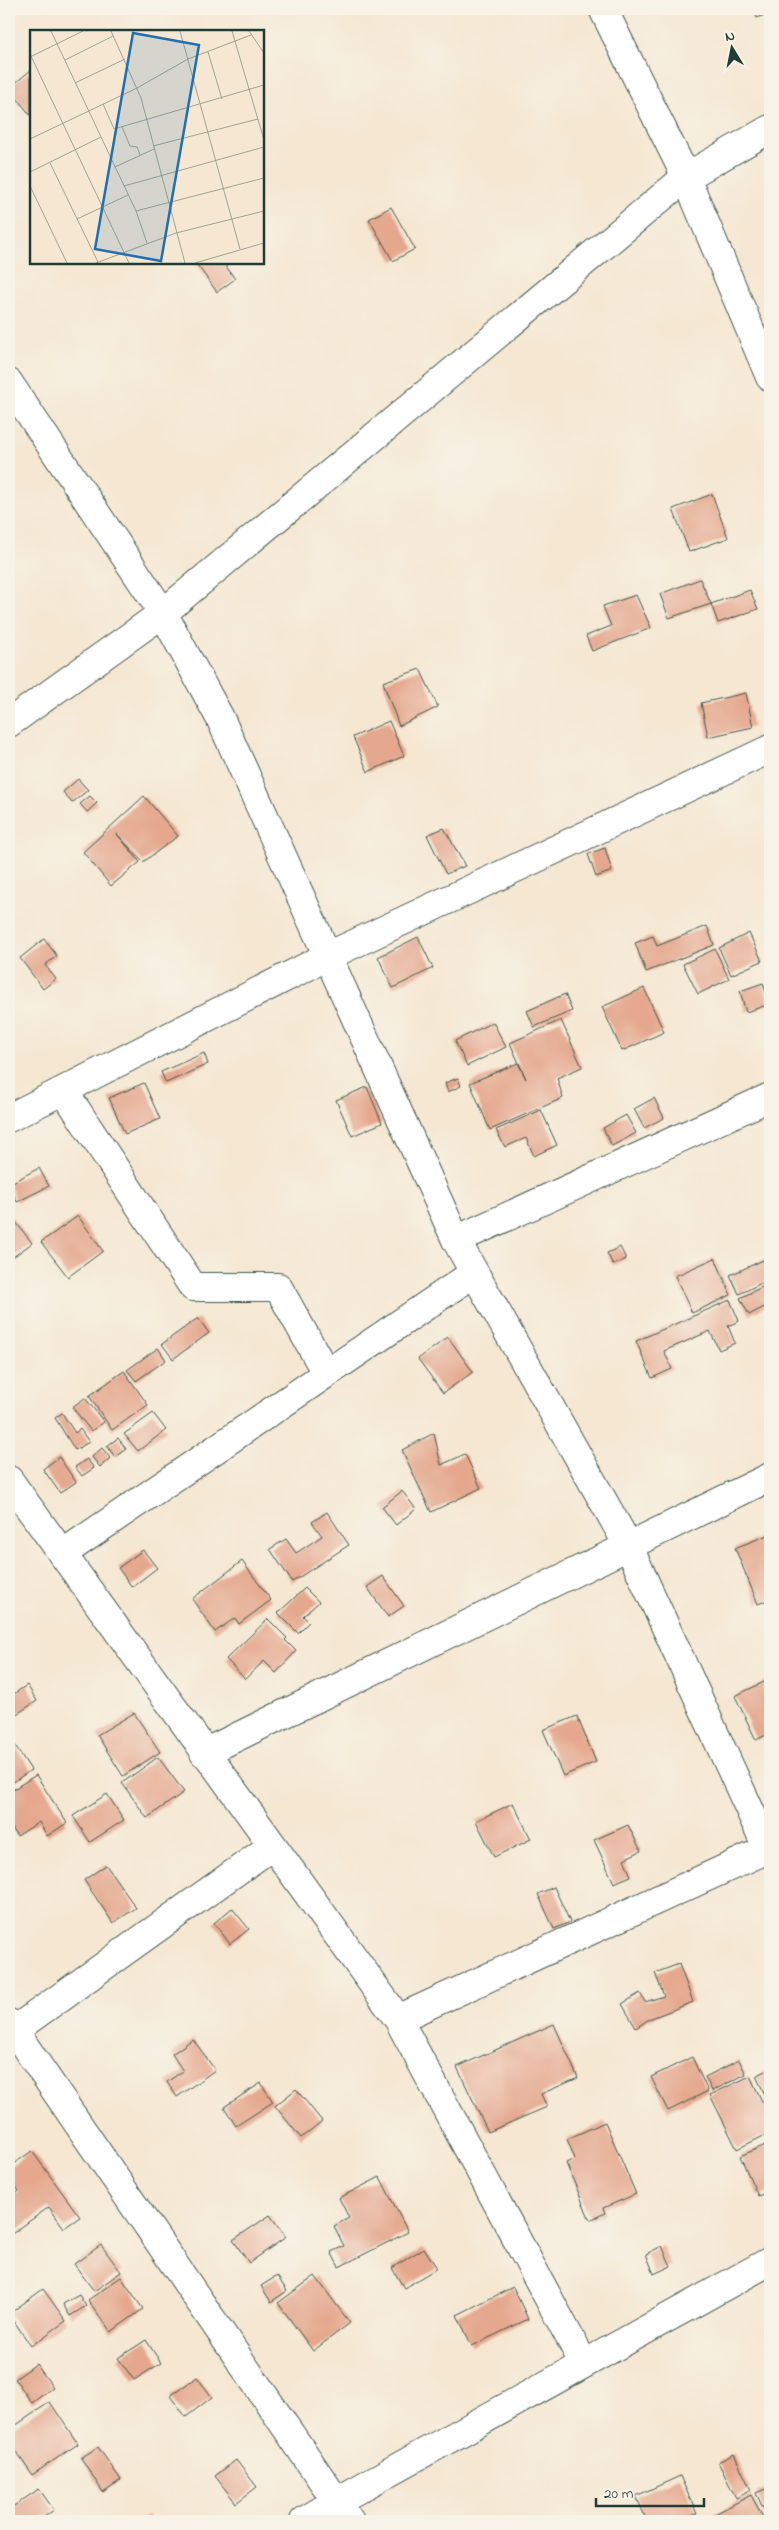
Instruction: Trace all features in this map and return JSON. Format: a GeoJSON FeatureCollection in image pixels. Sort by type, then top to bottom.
{"type":"FeatureCollection","features":[{"type":"Feature","properties":{"kind":"street"},"geometry":{"type":"LineString","coordinates":[[603,9],[686,177],[770,377]]}},
{"type":"Feature","properties":{"kind":"street"},"geometry":{"type":"LineString","coordinates":[[9,723],[162,613],[686,177],[770,129]]}},
{"type":"Feature","properties":{"kind":"street"},"geometry":{"type":"LineString","coordinates":[[9,383],[162,613],[220,718],[456,1240],[628,1545],[770,1850],[398,2019]]}},
{"type":"Feature","properties":{"kind":"street"},"geometry":{"type":"LineString","coordinates":[[9,1118],[328,956],[770,749]]}},
{"type":"Feature","properties":{"kind":"street"},"geometry":{"type":"LineString","coordinates":[[64,1091],[193,1287],[278,1286],[326,1373]]}},
{"type":"Feature","properties":{"kind":"street"},"geometry":{"type":"LineString","coordinates":[[456,1240],[770,1097]]}},
{"type":"Feature","properties":{"kind":"street"},"geometry":{"type":"LineString","coordinates":[[62,1554],[474,1273]]}},
{"type":"Feature","properties":{"kind":"street"},"geometry":{"type":"LineString","coordinates":[[204,1753],[770,1477]]}},
{"type":"Feature","properties":{"kind":"street"},"geometry":{"type":"LineString","coordinates":[[9,1480],[204,1753],[398,2019],[584,2364]]}},
{"type":"Feature","properties":{"kind":"street"},"geometry":{"type":"LineString","coordinates":[[272,1846],[10,2029],[344,2511]]}},
{"type":"Feature","properties":{"kind":"street"},"geometry":{"type":"LineString","coordinates":[[304,2521],[344,2511],[584,2364],[770,2261]]}},
{"type":"Feature","properties":{"kind":"building"},"geometry":{"type":"Polygon","coordinates":[[[753,9],[770,9],[770,13],[757,18],[753,9]]]}},
{"type":"Feature","properties":{"kind":"building"},"geometry":{"type":"Polygon","coordinates":[[[30,71],[30,115],[9,88],[30,71]]]}},
{"type":"Feature","properties":{"kind":"building"},"geometry":{"type":"Polygon","coordinates":[[[391,207],[415,249],[393,261],[369,219],[391,207]]]}},
{"type":"Feature","properties":{"kind":"building"},"geometry":{"type":"Polygon","coordinates":[[[196,264],[224,264],[235,279],[217,292],[196,264]]]}},
{"type":"Feature","properties":{"kind":"building"},"geometry":{"type":"Polygon","coordinates":[[[712,494],[728,538],[689,552],[673,509],[712,494]]]}},
{"type":"Feature","properties":{"kind":"building"},"geometry":{"type":"Polygon","coordinates":[[[700,579],[711,604],[669,618],[660,594],[700,579]]]}},
{"type":"Feature","properties":{"kind":"building"},"geometry":{"type":"Polygon","coordinates":[[[750,590],[758,609],[718,623],[711,604],[750,590]]]}},
{"type":"Feature","properties":{"kind":"building"},"geometry":{"type":"Polygon","coordinates":[[[636,595],[651,628],[592,651],[586,636],[611,626],[603,606],[636,595]]]}},
{"type":"Feature","properties":{"kind":"building"},"geometry":{"type":"Polygon","coordinates":[[[420,669],[438,707],[399,726],[383,682],[420,669]]]}},
{"type":"Feature","properties":{"kind":"building"},"geometry":{"type":"Polygon","coordinates":[[[746,693],[753,727],[708,737],[701,703],[746,693]]]}},
{"type":"Feature","properties":{"kind":"building"},"geometry":{"type":"Polygon","coordinates":[[[389,721],[404,756],[368,772],[353,737],[389,721]]]}},
{"type":"Feature","properties":{"kind":"building"},"geometry":{"type":"Polygon","coordinates":[[[78,779],[88,790],[72,803],[63,792],[78,779]]]}},
{"type":"Feature","properties":{"kind":"building"},"geometry":{"type":"Polygon","coordinates":[[[90,796],[97,803],[87,812],[80,804],[90,796]]]}},
{"type":"Feature","properties":{"kind":"building"},"geometry":{"type":"Polygon","coordinates":[[[144,796],[178,836],[143,862],[117,834],[140,862],[111,886],[83,852],[144,796]]]}},
{"type":"Feature","properties":{"kind":"building"},"geometry":{"type":"Polygon","coordinates":[[[444,828],[465,866],[446,874],[427,835],[444,828]]]}},
{"type":"Feature","properties":{"kind":"building"},"geometry":{"type":"Polygon","coordinates":[[[605,848],[612,871],[596,877],[588,854],[605,848]]]}},
{"type":"Feature","properties":{"kind":"building"},"geometry":{"type":"Polygon","coordinates":[[[707,926],[714,945],[646,972],[635,943],[653,936],[657,946],[707,926]]]}},
{"type":"Feature","properties":{"kind":"building"},"geometry":{"type":"Polygon","coordinates":[[[749,933],[762,961],[731,975],[719,948],[749,933]]]}},
{"type":"Feature","properties":{"kind":"building"},"geometry":{"type":"Polygon","coordinates":[[[418,937],[433,968],[393,988],[378,957],[418,937]]]}},
{"type":"Feature","properties":{"kind":"building"},"geometry":{"type":"Polygon","coordinates":[[[44,939],[57,956],[45,965],[56,979],[43,989],[20,958],[44,939]]]}},
{"type":"Feature","properties":{"kind":"building"},"geometry":{"type":"Polygon","coordinates":[[[715,949],[729,979],[698,994],[683,964],[715,949]]]}},
{"type":"Feature","properties":{"kind":"building"},"geometry":{"type":"Polygon","coordinates":[[[763,983],[770,1004],[746,1012],[740,991],[763,983]]]}},
{"type":"Feature","properties":{"kind":"building"},"geometry":{"type":"Polygon","coordinates":[[[644,988],[664,1032],[622,1051],[602,1007],[644,988]]]}},
{"type":"Feature","properties":{"kind":"building"},"geometry":{"type":"Polygon","coordinates":[[[565,994],[572,1011],[534,1027],[527,1011],[565,994]]]}},
{"type":"Feature","properties":{"kind":"building"},"geometry":{"type":"Polygon","coordinates":[[[561,1020],[582,1067],[557,1078],[563,1098],[490,1130],[470,1083],[518,1063],[526,1079],[510,1043],[561,1020]]]}},
{"type":"Feature","properties":{"kind":"building"},"geometry":{"type":"Polygon","coordinates":[[[493,1022],[506,1047],[467,1066],[455,1041],[493,1022]]]}},
{"type":"Feature","properties":{"kind":"building"},"geometry":{"type":"Polygon","coordinates":[[[204,1053],[208,1064],[166,1083],[161,1072],[204,1053]]]}},
{"type":"Feature","properties":{"kind":"building"},"geometry":{"type":"Polygon","coordinates":[[[458,1078],[461,1086],[448,1092],[445,1083],[458,1078]]]}},
{"type":"Feature","properties":{"kind":"building"},"geometry":{"type":"Polygon","coordinates":[[[144,1083],[160,1119],[125,1134],[109,1098],[144,1083]]]}},
{"type":"Feature","properties":{"kind":"building"},"geometry":{"type":"Polygon","coordinates":[[[367,1087],[382,1123],[352,1136],[336,1100],[367,1087]]]}},
{"type":"Feature","properties":{"kind":"building"},"geometry":{"type":"Polygon","coordinates":[[[654,1098],[664,1118],[644,1128],[634,1109],[654,1098]]]}},
{"type":"Feature","properties":{"kind":"building"},"geometry":{"type":"Polygon","coordinates":[[[541,1110],[557,1145],[534,1156],[526,1138],[505,1147],[496,1130],[541,1110]]]}},
{"type":"Feature","properties":{"kind":"building"},"geometry":{"type":"Polygon","coordinates":[[[626,1115],[636,1133],[612,1146],[603,1128],[626,1115]]]}},
{"type":"Feature","properties":{"kind":"building"},"geometry":{"type":"Polygon","coordinates":[[[39,1168],[49,1186],[17,1202],[9,1184],[39,1168]]]}},
{"type":"Feature","properties":{"kind":"building"},"geometry":{"type":"Polygon","coordinates":[[[9,1213],[32,1243],[9,1260],[9,1213]]]}},
{"type":"Feature","properties":{"kind":"building"},"geometry":{"type":"Polygon","coordinates":[[[78,1216],[103,1251],[68,1277],[41,1242],[78,1216]]]}},
{"type":"Feature","properties":{"kind":"building"},"geometry":{"type":"Polygon","coordinates":[[[620,1247],[626,1259],[613,1265],[607,1253],[620,1247]]]}},
{"type":"Feature","properties":{"kind":"building"},"geometry":{"type":"Polygon","coordinates":[[[770,1257],[770,1279],[739,1294],[730,1275],[770,1257]]]}},
{"type":"Feature","properties":{"kind":"building"},"geometry":{"type":"Polygon","coordinates":[[[715,1258],[731,1295],[692,1313],[675,1276],[715,1258]]]}},
{"type":"Feature","properties":{"kind":"building"},"geometry":{"type":"Polygon","coordinates":[[[770,1283],[770,1304],[749,1315],[740,1298],[770,1283]]]}},
{"type":"Feature","properties":{"kind":"building"},"geometry":{"type":"Polygon","coordinates":[[[730,1300],[739,1321],[728,1326],[735,1343],[719,1350],[710,1331],[664,1351],[672,1369],[652,1378],[636,1341],[730,1300]]]}},
{"type":"Feature","properties":{"kind":"building"},"geometry":{"type":"Polygon","coordinates":[[[198,1318],[209,1333],[173,1359],[162,1344],[198,1318]]]}},
{"type":"Feature","properties":{"kind":"building"},"geometry":{"type":"Polygon","coordinates":[[[448,1337],[473,1372],[443,1393],[418,1359],[448,1337]]]}},
{"type":"Feature","properties":{"kind":"building"},"geometry":{"type":"Polygon","coordinates":[[[158,1348],[166,1360],[136,1381],[127,1370],[158,1348]]]}},
{"type":"Feature","properties":{"kind":"building"},"geometry":{"type":"Polygon","coordinates":[[[124,1371],[148,1405],[112,1430],[89,1396],[124,1371]]]}},
{"type":"Feature","properties":{"kind":"building"},"geometry":{"type":"Polygon","coordinates":[[[85,1398],[104,1422],[91,1431],[72,1407],[85,1398]]]}},
{"type":"Feature","properties":{"kind":"building"},"geometry":{"type":"Polygon","coordinates":[[[62,1413],[75,1433],[80,1429],[89,1442],[75,1450],[55,1418],[62,1413]]]}},
{"type":"Feature","properties":{"kind":"building"},"geometry":{"type":"Polygon","coordinates":[[[153,1413],[166,1430],[138,1451],[124,1434],[153,1413]]]}},
{"type":"Feature","properties":{"kind":"building"},"geometry":{"type":"Polygon","coordinates":[[[434,1433],[441,1465],[465,1454],[481,1488],[431,1512],[402,1450],[434,1433]]]}},
{"type":"Feature","properties":{"kind":"building"},"geometry":{"type":"Polygon","coordinates":[[[118,1438],[126,1449],[115,1457],[107,1446],[118,1438]]]}},
{"type":"Feature","properties":{"kind":"building"},"geometry":{"type":"Polygon","coordinates":[[[102,1448],[110,1458],[100,1467],[92,1457],[102,1448]]]}},
{"type":"Feature","properties":{"kind":"building"},"geometry":{"type":"Polygon","coordinates":[[[59,1457],[76,1482],[60,1493],[43,1469],[59,1457]]]}},
{"type":"Feature","properties":{"kind":"building"},"geometry":{"type":"Polygon","coordinates":[[[87,1459],[94,1468],[82,1476],[75,1467],[87,1459]]]}},
{"type":"Feature","properties":{"kind":"building"},"geometry":{"type":"Polygon","coordinates":[[[402,1491],[416,1509],[396,1525],[382,1507],[402,1491]]]}},
{"type":"Feature","properties":{"kind":"building"},"geometry":{"type":"Polygon","coordinates":[[[327,1512],[349,1545],[292,1582],[270,1549],[286,1539],[296,1553],[322,1536],[312,1522],[327,1512]]]}},
{"type":"Feature","properties":{"kind":"building"},"geometry":{"type":"Polygon","coordinates":[[[770,1534],[770,1599],[758,1604],[735,1548],[770,1534]]]}},
{"type":"Feature","properties":{"kind":"building"},"geometry":{"type":"Polygon","coordinates":[[[143,1550],[157,1568],[132,1587],[118,1568],[143,1550]]]}},
{"type":"Feature","properties":{"kind":"building"},"geometry":{"type":"Polygon","coordinates":[[[242,1561],[271,1600],[239,1624],[235,1618],[215,1632],[192,1599],[242,1561]]]}},
{"type":"Feature","properties":{"kind":"building"},"geometry":{"type":"Polygon","coordinates":[[[383,1576],[404,1606],[388,1617],[367,1587],[383,1576]]]}},
{"type":"Feature","properties":{"kind":"building"},"geometry":{"type":"Polygon","coordinates":[[[305,1588],[319,1602],[303,1616],[309,1622],[298,1633],[278,1613],[305,1588]]]}},
{"type":"Feature","properties":{"kind":"building"},"geometry":{"type":"Polygon","coordinates":[[[268,1619],[287,1638],[285,1640],[296,1651],[276,1673],[264,1661],[245,1679],[226,1659],[268,1619]]]}},
{"type":"Feature","properties":{"kind":"building"},"geometry":{"type":"Polygon","coordinates":[[[770,1679],[770,1733],[756,1740],[735,1696],[770,1679]]]}},
{"type":"Feature","properties":{"kind":"building"},"geometry":{"type":"Polygon","coordinates":[[[27,1685],[37,1701],[9,1719],[9,1697],[27,1685]]]}},
{"type":"Feature","properties":{"kind":"building"},"geometry":{"type":"Polygon","coordinates":[[[134,1713],[160,1752],[123,1776],[97,1735],[134,1713]]]}},
{"type":"Feature","properties":{"kind":"building"},"geometry":{"type":"Polygon","coordinates":[[[577,1716],[596,1762],[563,1776],[543,1730],[577,1716]]]}},
{"type":"Feature","properties":{"kind":"building"},"geometry":{"type":"Polygon","coordinates":[[[9,1736],[31,1770],[9,1785],[9,1736]]]}},
{"type":"Feature","properties":{"kind":"building"},"geometry":{"type":"Polygon","coordinates":[[[158,1757],[184,1792],[147,1818],[122,1783],[158,1757]]]}},
{"type":"Feature","properties":{"kind":"building"},"geometry":{"type":"Polygon","coordinates":[[[36,1775],[67,1823],[47,1836],[39,1822],[17,1836],[9,1823],[9,1792],[36,1775]]]}},
{"type":"Feature","properties":{"kind":"building"},"geometry":{"type":"Polygon","coordinates":[[[107,1794],[124,1820],[90,1842],[73,1816],[107,1794]]]}},
{"type":"Feature","properties":{"kind":"building"},"geometry":{"type":"Polygon","coordinates":[[[513,1803],[531,1839],[494,1857],[476,1821],[513,1803]]]}},
{"type":"Feature","properties":{"kind":"building"},"geometry":{"type":"Polygon","coordinates":[[[628,1825],[641,1851],[624,1859],[631,1876],[614,1883],[594,1840],[628,1825]]]}},
{"type":"Feature","properties":{"kind":"building"},"geometry":{"type":"Polygon","coordinates":[[[106,1865],[136,1908],[113,1923],[84,1880],[106,1865]]]}},
{"type":"Feature","properties":{"kind":"building"},"geometry":{"type":"Polygon","coordinates":[[[554,1887],[570,1922],[554,1929],[538,1894],[554,1887]]]}},
{"type":"Feature","properties":{"kind":"building"},"geometry":{"type":"Polygon","coordinates":[[[232,1908],[249,1929],[230,1944],[214,1923],[232,1908]]]}},
{"type":"Feature","properties":{"kind":"building"},"geometry":{"type":"Polygon","coordinates":[[[679,1964],[693,2002],[649,2019],[636,2028],[622,2004],[640,1993],[645,2002],[664,1996],[655,1973],[679,1964]]]}},
{"type":"Feature","properties":{"kind":"building"},"geometry":{"type":"Polygon","coordinates":[[[554,2024],[578,2078],[541,2094],[547,2107],[488,2132],[457,2067],[554,2024]]]}},
{"type":"Feature","properties":{"kind":"building"},"geometry":{"type":"Polygon","coordinates":[[[193,2039],[215,2070],[177,2097],[167,2082],[183,2071],[172,2054],[193,2039]]]}},
{"type":"Feature","properties":{"kind":"building"},"geometry":{"type":"Polygon","coordinates":[[[692,2057],[708,2091],[668,2111],[651,2077],[692,2057]]]}},
{"type":"Feature","properties":{"kind":"building"},"geometry":{"type":"Polygon","coordinates":[[[739,2060],[746,2074],[712,2091],[705,2077],[739,2060]]]}},
{"type":"Feature","properties":{"kind":"building"},"geometry":{"type":"Polygon","coordinates":[[[770,2069],[770,2103],[769,2103],[756,2076],[770,2069]]]}},
{"type":"Feature","properties":{"kind":"building"},"geometry":{"type":"Polygon","coordinates":[[[750,2076],[770,2118],[770,2133],[737,2149],[710,2095],[750,2076]]]}},
{"type":"Feature","properties":{"kind":"building"},"geometry":{"type":"Polygon","coordinates":[[[261,2083],[273,2102],[236,2126],[224,2107],[261,2083]]]}},
{"type":"Feature","properties":{"kind":"building"},"geometry":{"type":"Polygon","coordinates":[[[296,2089],[322,2121],[301,2138],[275,2106],[296,2089]]]}},
{"type":"Feature","properties":{"kind":"building"},"geometry":{"type":"Polygon","coordinates":[[[605,2122],[636,2194],[603,2208],[605,2213],[590,2220],[566,2163],[575,2159],[567,2139],[605,2122]]]}},
{"type":"Feature","properties":{"kind":"building"},"geometry":{"type":"Polygon","coordinates":[[[770,2143],[770,2191],[758,2196],[740,2156],[770,2143]]]}},
{"type":"Feature","properties":{"kind":"building"},"geometry":{"type":"Polygon","coordinates":[[[32,2151],[80,2217],[64,2228],[49,2207],[9,2236],[9,2198],[19,2191],[9,2176],[9,2167],[32,2151]]]}},
{"type":"Feature","properties":{"kind":"building"},"geometry":{"type":"Polygon","coordinates":[[[380,2177],[408,2232],[339,2267],[331,2252],[344,2246],[334,2226],[349,2218],[339,2198],[380,2177]]]}},
{"type":"Feature","properties":{"kind":"building"},"geometry":{"type":"Polygon","coordinates":[[[270,2215],[286,2237],[249,2263],[233,2240],[270,2215]]]}},
{"type":"Feature","properties":{"kind":"building"},"geometry":{"type":"Polygon","coordinates":[[[101,2245],[121,2272],[94,2291],[74,2264],[101,2245]]]}},
{"type":"Feature","properties":{"kind":"building"},"geometry":{"type":"Polygon","coordinates":[[[662,2246],[671,2266],[654,2274],[646,2254],[662,2246]]]}},
{"type":"Feature","properties":{"kind":"building"},"geometry":{"type":"Polygon","coordinates":[[[424,2248],[437,2268],[404,2288],[392,2268],[424,2248]]]}},
{"type":"Feature","properties":{"kind":"building"},"geometry":{"type":"Polygon","coordinates":[[[277,2276],[287,2291],[271,2302],[261,2286],[277,2276]]]}},
{"type":"Feature","properties":{"kind":"building"},"geometry":{"type":"Polygon","coordinates":[[[315,2276],[350,2323],[313,2351],[278,2303],[315,2276]]]}},
{"type":"Feature","properties":{"kind":"building"},"geometry":{"type":"Polygon","coordinates":[[[121,2277],[143,2309],[111,2332],[88,2300],[121,2277]]]}},
{"type":"Feature","properties":{"kind":"building"},"geometry":{"type":"Polygon","coordinates":[[[513,2287],[528,2319],[472,2346],[457,2315],[513,2287]]]}},
{"type":"Feature","properties":{"kind":"building"},"geometry":{"type":"Polygon","coordinates":[[[43,2289],[66,2321],[31,2346],[9,2314],[43,2289]]]}},
{"type":"Feature","properties":{"kind":"building"},"geometry":{"type":"Polygon","coordinates":[[[79,2295],[86,2306],[70,2316],[63,2304],[79,2295]]]}},
{"type":"Feature","properties":{"kind":"building"},"geometry":{"type":"Polygon","coordinates":[[[146,2340],[161,2363],[134,2380],[118,2358],[146,2340]]]}},
{"type":"Feature","properties":{"kind":"building"},"geometry":{"type":"Polygon","coordinates":[[[36,2364],[53,2387],[32,2403],[15,2379],[36,2364]]]}},
{"type":"Feature","properties":{"kind":"building"},"geometry":{"type":"Polygon","coordinates":[[[197,2377],[212,2397],[186,2417],[170,2396],[197,2377]]]}},
{"type":"Feature","properties":{"kind":"building"},"geometry":{"type":"Polygon","coordinates":[[[50,2402],[78,2444],[32,2475],[9,2441],[9,2430],[50,2402]]]}},
{"type":"Feature","properties":{"kind":"building"},"geometry":{"type":"Polygon","coordinates":[[[98,2447],[121,2480],[103,2492],[81,2458],[98,2447]]]}},
{"type":"Feature","properties":{"kind":"building"},"geometry":{"type":"Polygon","coordinates":[[[734,2454],[751,2490],[736,2498],[718,2462],[734,2454]]]}},
{"type":"Feature","properties":{"kind":"building"},"geometry":{"type":"Polygon","coordinates":[[[236,2460],[257,2487],[236,2503],[215,2476],[236,2460]]]}},
{"type":"Feature","properties":{"kind":"building"},"geometry":{"type":"Polygon","coordinates":[[[680,2476],[697,2514],[679,2521],[647,2521],[636,2496],[680,2476]]]}},
{"type":"Feature","properties":{"kind":"building"},"geometry":{"type":"Polygon","coordinates":[[[770,2487],[770,2521],[769,2521],[756,2493],[770,2487]]]}},
{"type":"Feature","properties":{"kind":"building"},"geometry":{"type":"Polygon","coordinates":[[[39,2489],[54,2510],[38,2521],[9,2521],[9,2509],[39,2489]]]}},
{"type":"Feature","properties":{"kind":"building"},"geometry":{"type":"Polygon","coordinates":[[[751,2495],[765,2521],[714,2521],[711,2516],[751,2495]]]}},
{"type":"Feature","properties":{"kind":"building"},"geometry":{"type":"Polygon","coordinates":[[[147,2516],[151,2521],[139,2521],[147,2516]]]}}]}
